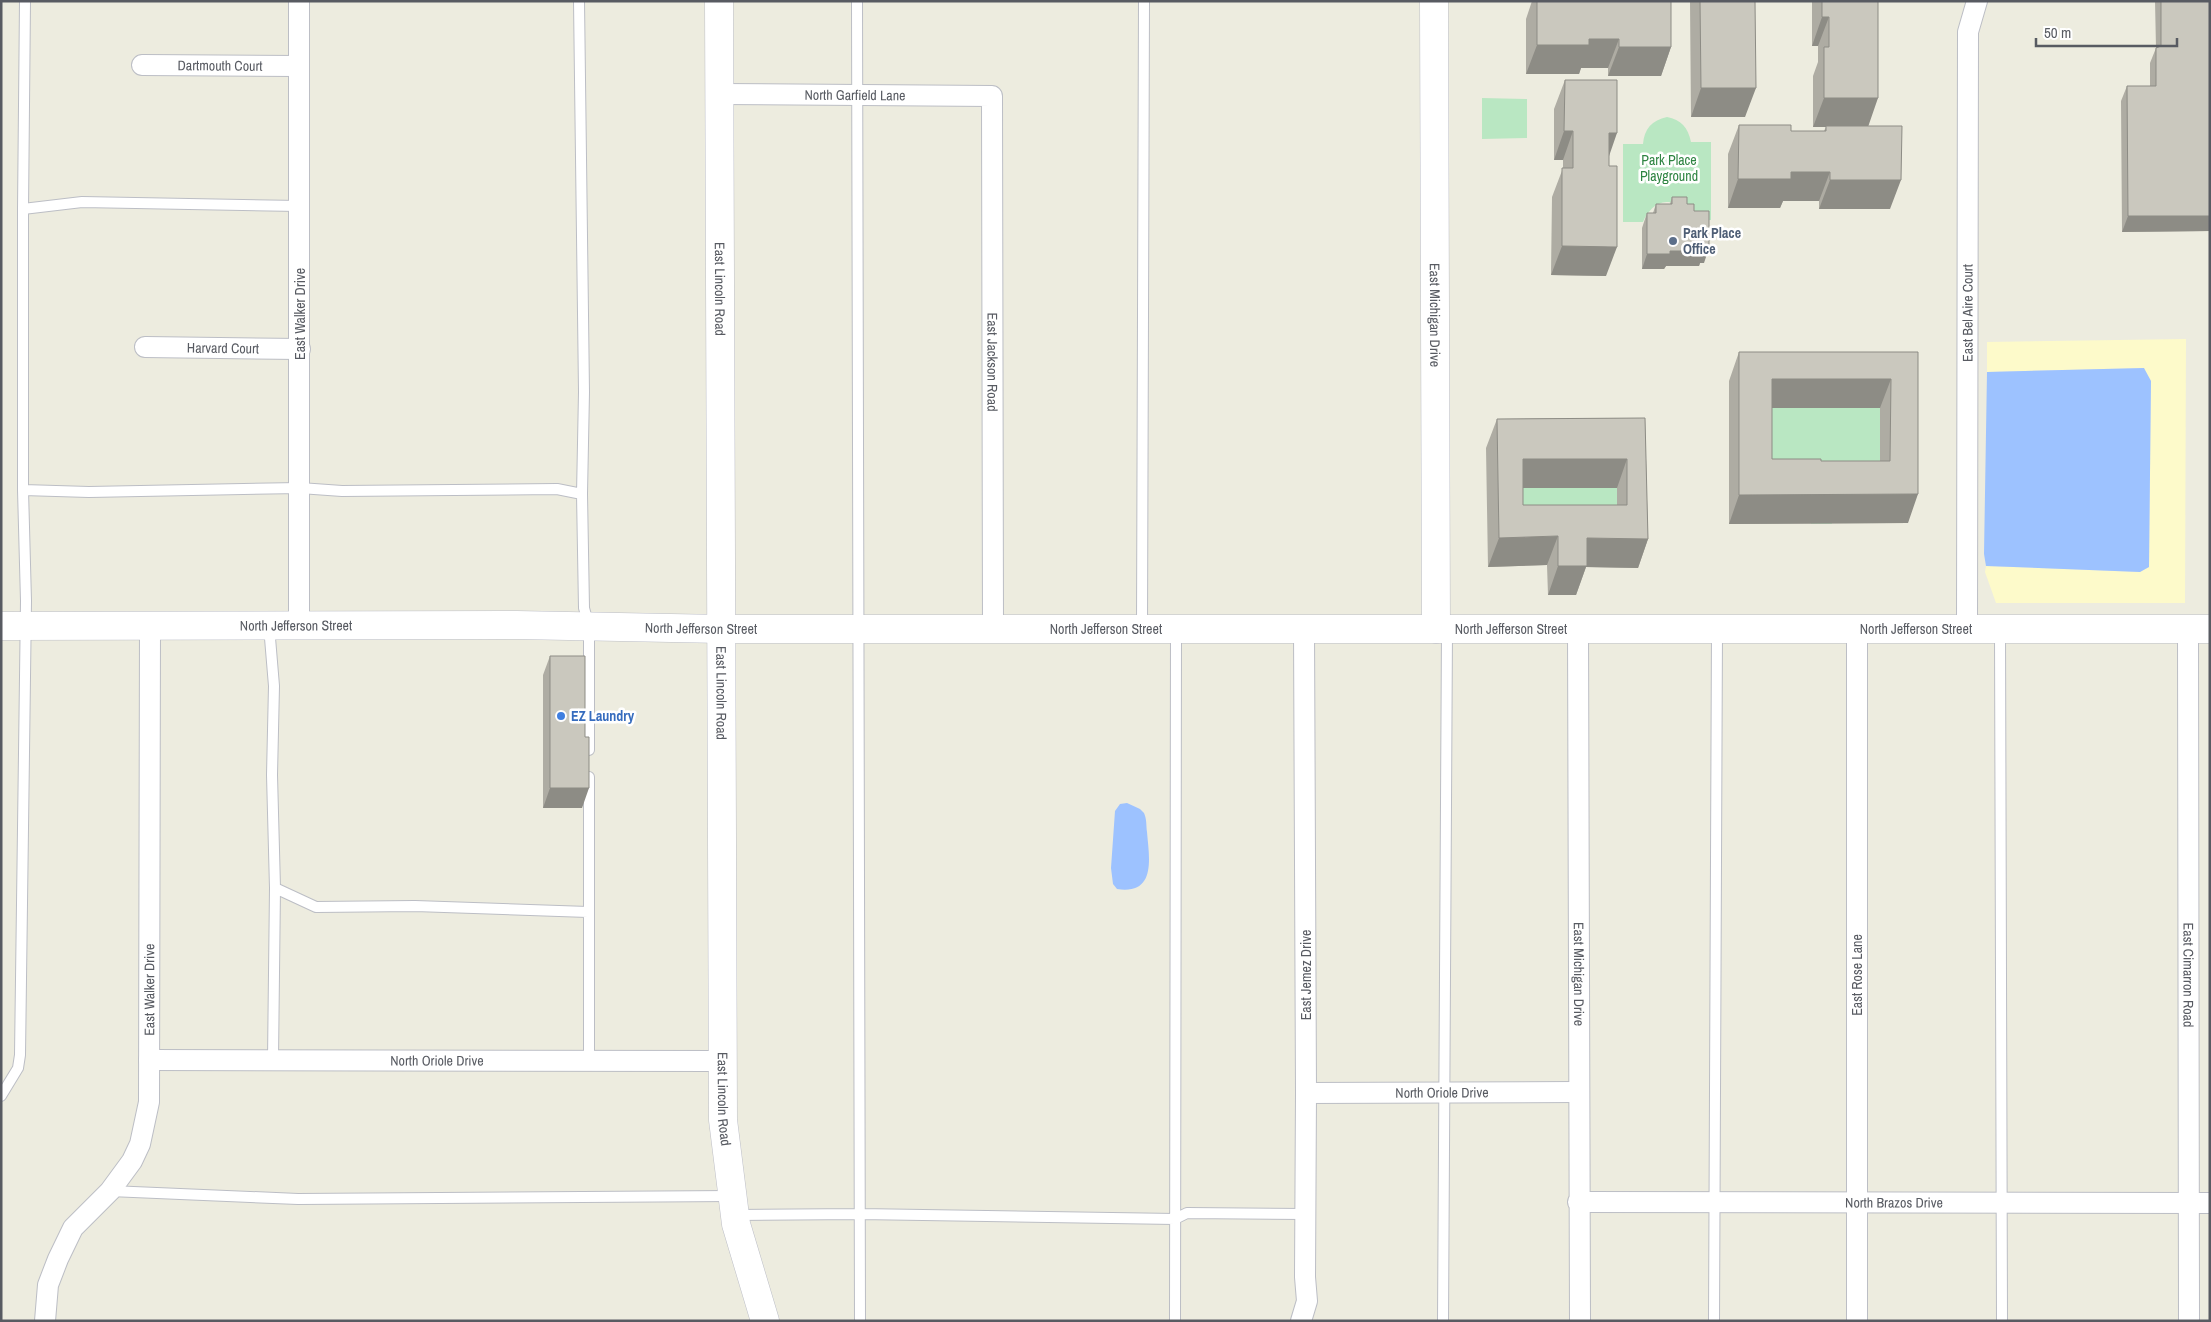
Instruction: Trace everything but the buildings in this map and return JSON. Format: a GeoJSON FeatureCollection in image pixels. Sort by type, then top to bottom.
{"type":"FeatureCollection","features":[{"type":"Feature","properties":{"kind":"street","name":"East Walker Drive"},"geometry":{"type":"LineString","coordinates":[[299,1],[299,626]]}},
{"type":"Feature","properties":{"kind":"street","name":"East Lincoln Road"},"geometry":{"type":"LineString","coordinates":[[719,1],[723,1120],[734,1205],[748,1268],[765,1321]]}},
{"type":"Feature","properties":{"kind":"street","name":"East Michigan Drive"},"geometry":{"type":"LineString","coordinates":[[1434,1],[1441,629]]}},
{"type":"Feature","properties":{"kind":"street","name":"East Bel Aire Court"},"geometry":{"type":"LineString","coordinates":[[1967,627],[1968,32],[1977,1]]}},
{"type":"Feature","properties":{"kind":"street","name":"Dartmouth Court"},"geometry":{"type":"LineString","coordinates":[[142,65],[298,66]]}},
{"type":"Feature","properties":{"kind":"street","name":"North Garfield Lane"},"geometry":{"type":"LineString","coordinates":[[720,94],[992,96]]}},
{"type":"Feature","properties":{"kind":"street","name":"East Jackson Road"},"geometry":{"type":"LineString","coordinates":[[992,96],[993,628]]}},
{"type":"Feature","properties":{"kind":"street","name":"Harvard Court"},"geometry":{"type":"LineString","coordinates":[[145,347],[300,349]]}},
{"type":"Feature","properties":{"kind":"street","name":"North Jefferson Street"},"geometry":{"type":"LineString","coordinates":[[13,626],[589,626],[722,629],[1857,629],[1967,627],[2199,629]]}},
{"type":"Feature","properties":{"kind":"street","name":"East Walker Drive"},"geometry":{"type":"LineString","coordinates":[[45,1321],[48,1285],[73,1228],[110,1190],[132,1161],[140,1144],[149,1102],[150,626]]}},
{"type":"Feature","properties":{"kind":"street","name":"East Michigan Drive"},"geometry":{"type":"LineString","coordinates":[[1578,628],[1578,1202],[1580,1321]]}},
{"type":"Feature","properties":{"kind":"street","name":"East Jemez Drive"},"geometry":{"type":"LineString","coordinates":[[1301,1321],[1307,1302],[1305,1277],[1304,629]]}},
{"type":"Feature","properties":{"kind":"street","name":"East Rose Lane"},"geometry":{"type":"LineString","coordinates":[[1857,629],[1857,1321]]}},
{"type":"Feature","properties":{"kind":"street","name":"East Cimarron Road"},"geometry":{"type":"LineString","coordinates":[[2189,1321],[2189,1204],[2199,629]]}},
{"type":"Feature","properties":{"kind":"street","name":"North Oriole Drive"},"geometry":{"type":"LineString","coordinates":[[149,1060],[723,1061]]}},
{"type":"Feature","properties":{"kind":"street","name":"North Oriole Drive"},"geometry":{"type":"LineString","coordinates":[[1306,1093],[1578,1092]]}},
{"type":"Feature","properties":{"kind":"street","name":"North Brazos Drive"},"geometry":{"type":"LineString","coordinates":[[1578,1202],[2210,1203]]}},
{"type":"Feature","properties":{"kind":"lane"},"geometry":{"type":"LineString","coordinates":[[1,1096],[18,1068],[20,1055],[13,626],[23,490],[23,209],[26,1]]}},
{"type":"Feature","properties":{"kind":"lane"},"geometry":{"type":"LineString","coordinates":[[579,1],[584,392],[582,494],[584,608],[589,626],[589,1061]]}},
{"type":"Feature","properties":{"kind":"lane"},"geometry":{"type":"LineString","coordinates":[[857,1],[860,1321]]}},
{"type":"Feature","properties":{"kind":"lane"},"geometry":{"type":"LineString","coordinates":[[1142,629],[1144,1]]}},
{"type":"Feature","properties":{"kind":"lane"},"geometry":{"type":"LineString","coordinates":[[23,209],[82,202],[299,206]]}},
{"type":"Feature","properties":{"kind":"lane"},"geometry":{"type":"LineString","coordinates":[[23,490],[89,492],[300,488],[342,490],[557,489],[582,494]]}},
{"type":"Feature","properties":{"kind":"lane"},"geometry":{"type":"LineString","coordinates":[[269,626],[274,686],[272,775],[275,888],[273,1059]]}},
{"type":"Feature","properties":{"kind":"lane"},"geometry":{"type":"LineString","coordinates":[[1714,1321],[1717,628]]}},
{"type":"Feature","properties":{"kind":"lane"},"geometry":{"type":"LineString","coordinates":[[2000,628],[2002,1321]]}},
{"type":"Feature","properties":{"kind":"lane"},"geometry":{"type":"LineString","coordinates":[[1175,1321],[1176,629]]}},
{"type":"Feature","properties":{"kind":"lane"},"geometry":{"type":"LineString","coordinates":[[1441,629],[1444,1092],[1443,1321]]}},
{"type":"Feature","properties":{"kind":"lane"},"geometry":{"type":"LineString","coordinates":[[275,888],[316,907],[415,906],[588,912]]}},
{"type":"Feature","properties":{"kind":"lane"},"geometry":{"type":"LineString","coordinates":[[110,1190],[298,1199],[734,1205],[860,1214],[1175,1219],[1187,1213],[1305,1214]]}},
{"type":"Feature","properties":{"kind":"green space"},"geometry":{"type":"Polygon","coordinates":[[[1482,98],[1527,99],[1527,138],[1482,139],[1482,98]]]}},
{"type":"Feature","properties":{"kind":"green space","name":"Park Place Playground"},"geometry":{"type":"Polygon","coordinates":[[[1667,117],[1683,125],[1688,132],[1691,142],[1711,142],[1711,220],[1692,221],[1677,205],[1664,202],[1651,209],[1643,222],[1623,222],[1623,144],[1643,144],[1645,134],[1650,126],[1657,120],[1667,117]]]}},
{"type":"Feature","properties":{"kind":"green space"},"geometry":{"type":"Polygon","coordinates":[[[1762,408],[1880,408],[1880,490],[1832,490],[1832,524],[1811,524],[1811,488],[1761,488],[1762,408]]]}},
{"type":"Feature","properties":{"kind":"green space"},"geometry":{"type":"Polygon","coordinates":[[[1512,488],[1617,488],[1617,534],[1512,534],[1512,488]]]}},
{"type":"Feature","properties":{"kind":"sand"},"geometry":{"type":"Polygon","coordinates":[[[2186,339],[2185,603],[1996,603],[1985,572],[1986,566],[2140,572],[2149,567],[2151,381],[2143,368],[1987,372],[1987,342],[2186,339]]]}},
{"type":"Feature","properties":{"kind":"water"},"geometry":{"type":"Polygon","coordinates":[[[2144,368],[2151,381],[2149,567],[2140,572],[1986,566],[1984,554],[1987,372],[2144,368]]]}},
{"type":"Feature","properties":{"kind":"water"},"geometry":{"type":"Polygon","coordinates":[[[1127,803],[1140,809],[1145,816],[1148,842],[1148,872],[1145,880],[1139,886],[1130,889],[1117,889],[1113,884],[1111,868],[1115,811],[1120,804],[1127,803]]]}},
{"type":"Feature","properties":{"kind":"place","name":"Park Place Office"},"geometry":{"type":"Point","coordinates":[1673,241]}},
{"type":"Feature","properties":{"kind":"place","name":"EZ Laundry"},"geometry":{"type":"Point","coordinates":[561,716]}}]}
